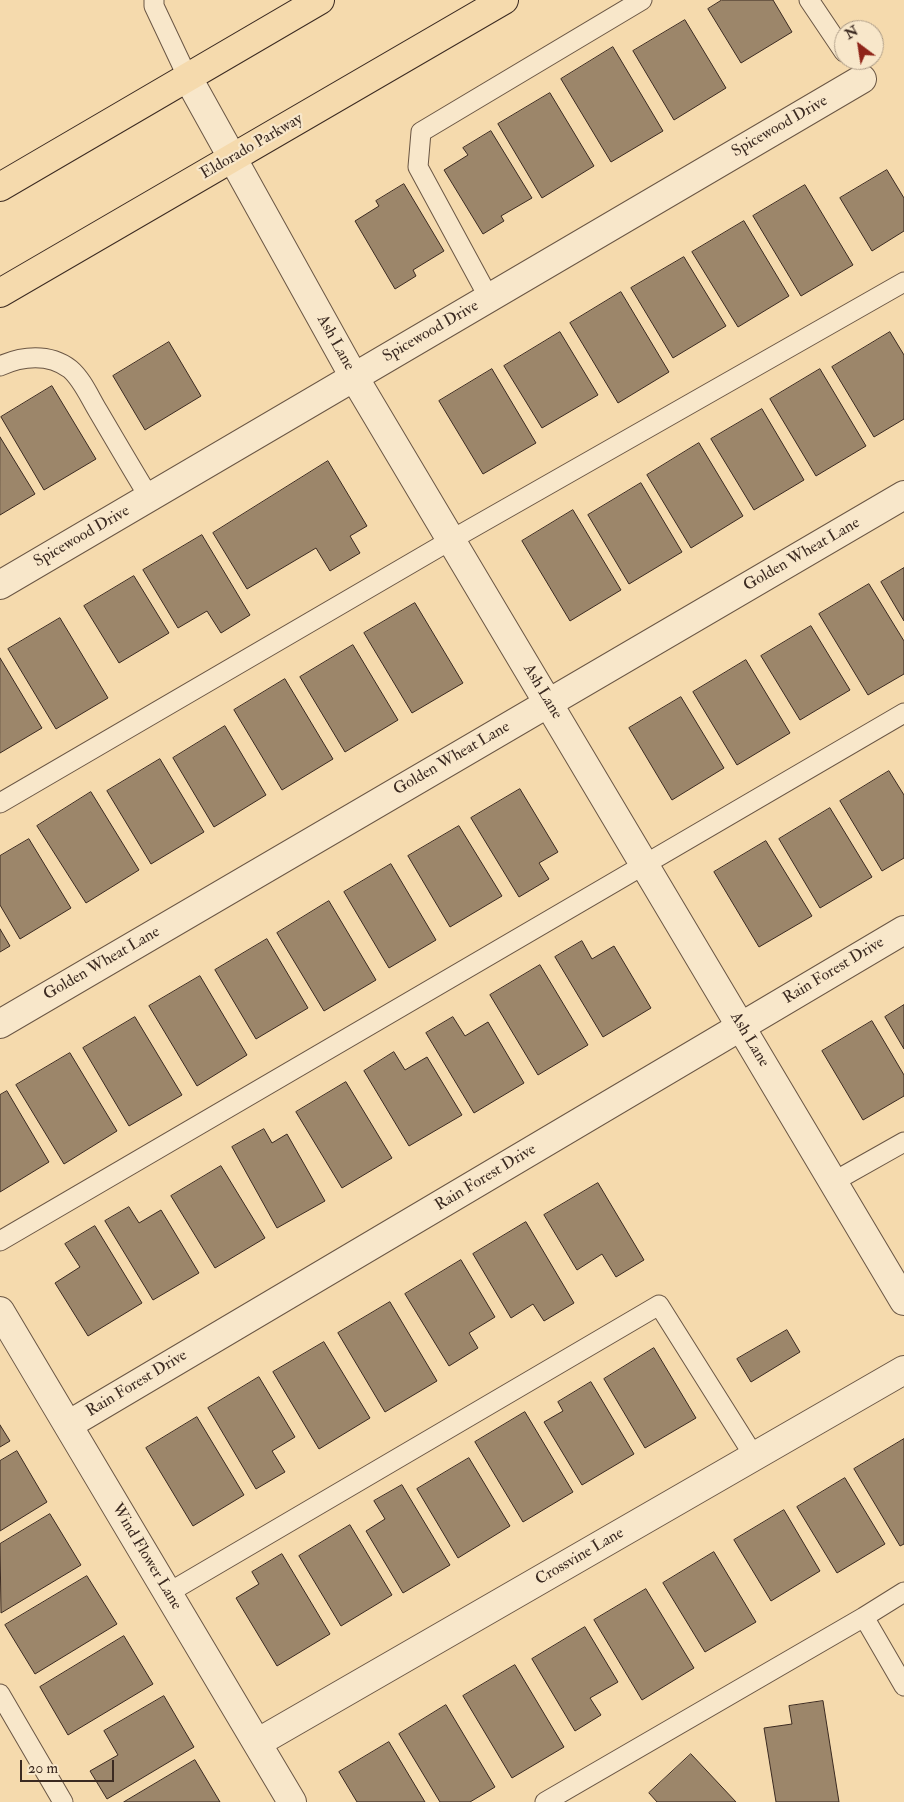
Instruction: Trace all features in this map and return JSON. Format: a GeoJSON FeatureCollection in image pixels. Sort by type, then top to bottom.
{"type":"FeatureCollection","features":[{"type":"Feature","properties":{"kind":"main road"},"geometry":{"type":"LineString","coordinates":[[0,187],[320,0]]}},
{"type":"Feature","properties":{"kind":"main road","name":"Eldorado Parkway"},"geometry":{"type":"LineString","coordinates":[[0,293],[504,0]]}},
{"type":"Feature","properties":{"kind":"street","name":"Spicewood Drive"},"geometry":{"type":"LineString","coordinates":[[0,585],[489,298],[856,70]]}},
{"type":"Feature","properties":{"kind":"street","name":"Ash Lane"},"geometry":{"type":"LineString","coordinates":[[188,78],[354,377],[904,1301]]}},
{"type":"Feature","properties":{"kind":"street","name":"Golden Wheat Lane"},"geometry":{"type":"LineString","coordinates":[[0,1024],[904,495]]}},
{"type":"Feature","properties":{"kind":"street","name":"Rain Forest Drive"},"geometry":{"type":"LineString","coordinates":[[68,1425],[904,930]]}},
{"type":"Feature","properties":{"kind":"street","name":"Wind Flower Lane"},"geometry":{"type":"LineString","coordinates":[[0,1311],[292,1802]]}},
{"type":"Feature","properties":{"kind":"street","name":"Crossvine Lane"},"geometry":{"type":"LineString","coordinates":[[257,1744],[904,1370]]}},
{"type":"Feature","properties":{"kind":"lane"},"geometry":{"type":"LineString","coordinates":[[154,0],[154,6],[170,43],[188,78]]}},
{"type":"Feature","properties":{"kind":"lane"},"geometry":{"type":"LineString","coordinates":[[489,298],[418,167],[421,132],[642,0]]}},
{"type":"Feature","properties":{"kind":"lane"},"geometry":{"type":"LineString","coordinates":[[809,0],[834,37]]}},
{"type":"Feature","properties":{"kind":"lane"},"geometry":{"type":"LineString","coordinates":[[0,803],[451,540],[904,282]]}},
{"type":"Feature","properties":{"kind":"lane"},"geometry":{"type":"LineString","coordinates":[[0,366],[15,359],[28,357],[56,363],[70,370],[86,391],[149,497]]}},
{"type":"Feature","properties":{"kind":"lane"},"geometry":{"type":"LineString","coordinates":[[0,1240],[904,713]]}},
{"type":"Feature","properties":{"kind":"lane"},"geometry":{"type":"LineString","coordinates":[[834,1182],[904,1142]]}},
{"type":"Feature","properties":{"kind":"lane"},"geometry":{"type":"LineString","coordinates":[[168,1593],[659,1305],[754,1456]]}},
{"type":"Feature","properties":{"kind":"lane"},"geometry":{"type":"LineString","coordinates":[[545,1802],[904,1592]]}},
{"type":"Feature","properties":{"kind":"lane"},"geometry":{"type":"LineString","coordinates":[[864,1616],[904,1686]]}},
{"type":"Feature","properties":{"kind":"lane"},"geometry":{"type":"LineString","coordinates":[[0,1694],[63,1802]]}},
{"type":"Feature","properties":{"kind":"building"},"geometry":{"type":"Polygon","coordinates":[[[722,0],[773,0],[792,32],[741,63],[708,9],[722,0]]]}},
{"type":"Feature","properties":{"kind":"building"},"geometry":{"type":"Polygon","coordinates":[[[685,20],[726,88],[674,120],[633,51],[685,20]]]}},
{"type":"Feature","properties":{"kind":"building"},"geometry":{"type":"Polygon","coordinates":[[[613,47],[663,131],[611,162],[561,79],[613,47]]]}},
{"type":"Feature","properties":{"kind":"building"},"geometry":{"type":"Polygon","coordinates":[[[550,93],[594,166],[542,198],[498,124],[550,93]]]}},
{"type":"Feature","properties":{"kind":"building"},"geometry":{"type":"Polygon","coordinates":[[[491,131],[532,198],[501,216],[504,221],[483,234],[444,170],[468,155],[463,148],[491,131]]]}},
{"type":"Feature","properties":{"kind":"building"},"geometry":{"type":"Polygon","coordinates":[[[887,170],[904,198],[904,231],[872,251],[840,198],[887,170]]]}},
{"type":"Feature","properties":{"kind":"building"},"geometry":{"type":"Polygon","coordinates":[[[404,184],[444,251],[413,270],[416,276],[395,289],[355,221],[379,206],[376,201],[404,184]]]}},
{"type":"Feature","properties":{"kind":"building"},"geometry":{"type":"Polygon","coordinates":[[[805,185],[853,265],[801,296],[753,216],[805,185]]]}},
{"type":"Feature","properties":{"kind":"building"},"geometry":{"type":"Polygon","coordinates":[[[744,221],[789,296],[738,327],[692,252],[744,221]]]}},
{"type":"Feature","properties":{"kind":"building"},"geometry":{"type":"Polygon","coordinates":[[[684,257],[726,326],[673,358],[631,288],[684,257]]]}},
{"type":"Feature","properties":{"kind":"building"},"geometry":{"type":"Polygon","coordinates":[[[621,292],[669,372],[618,403],[570,323],[621,292]]]}},
{"type":"Feature","properties":{"kind":"building"},"geometry":{"type":"Polygon","coordinates":[[[560,332],[598,395],[542,428],[504,366],[560,332]]]}},
{"type":"Feature","properties":{"kind":"building"},"geometry":{"type":"Polygon","coordinates":[[[890,332],[904,355],[904,419],[874,437],[832,367],[890,332]]]}},
{"type":"Feature","properties":{"kind":"building"},"geometry":{"type":"Polygon","coordinates":[[[169,342],[201,396],[145,430],[113,376],[169,342]]]}},
{"type":"Feature","properties":{"kind":"building"},"geometry":{"type":"Polygon","coordinates":[[[492,369],[536,443],[483,474],[439,401],[492,369]]]}},
{"type":"Feature","properties":{"kind":"building"},"geometry":{"type":"Polygon","coordinates":[[[820,369],[866,446],[816,476],[770,399],[820,369]]]}},
{"type":"Feature","properties":{"kind":"building"},"geometry":{"type":"Polygon","coordinates":[[[52,386],[96,459],[44,490],[1,417],[52,386]]]}},
{"type":"Feature","properties":{"kind":"building"},"geometry":{"type":"Polygon","coordinates":[[[762,409],[804,480],[754,510],[711,439],[762,409]]]}},
{"type":"Feature","properties":{"kind":"building"},"geometry":{"type":"Polygon","coordinates":[[[0,437],[35,494],[0,515],[0,437]]]}},
{"type":"Feature","properties":{"kind":"building"},"geometry":{"type":"Polygon","coordinates":[[[699,443],[743,516],[691,548],[647,475],[699,443]]]}},
{"type":"Feature","properties":{"kind":"building"},"geometry":{"type":"Polygon","coordinates":[[[328,461],[367,526],[350,536],[360,553],[330,571],[316,548],[247,589],[213,533],[328,461]]]}},
{"type":"Feature","properties":{"kind":"building"},"geometry":{"type":"Polygon","coordinates":[[[641,483],[682,552],[629,584],[588,515],[641,483]]]}},
{"type":"Feature","properties":{"kind":"building"},"geometry":{"type":"Polygon","coordinates":[[[573,510],[621,590],[570,621],[522,541],[573,510]]]}},
{"type":"Feature","properties":{"kind":"building"},"geometry":{"type":"Polygon","coordinates":[[[202,535],[250,615],[221,633],[207,611],[178,628],[143,570],[202,535]]]}},
{"type":"Feature","properties":{"kind":"building"},"geometry":{"type":"Polygon","coordinates":[[[904,568],[904,621],[881,582],[904,568]]]}},
{"type":"Feature","properties":{"kind":"building"},"geometry":{"type":"Polygon","coordinates":[[[134,576],[169,633],[119,663],[84,606],[134,576]]]}},
{"type":"Feature","properties":{"kind":"building"},"geometry":{"type":"Polygon","coordinates":[[[869,584],[904,641],[904,674],[868,695],[819,614],[869,584]]]}},
{"type":"Feature","properties":{"kind":"building"},"geometry":{"type":"Polygon","coordinates":[[[415,603],[463,683],[412,713],[364,633],[415,603]]]}},
{"type":"Feature","properties":{"kind":"building"},"geometry":{"type":"Polygon","coordinates":[[[60,618],[108,698],[56,729],[8,649],[60,618]]]}},
{"type":"Feature","properties":{"kind":"building"},"geometry":{"type":"Polygon","coordinates":[[[811,626],[850,690],[800,720],[761,656],[811,626]]]}},
{"type":"Feature","properties":{"kind":"building"},"geometry":{"type":"Polygon","coordinates":[[[353,645],[398,720],[345,752],[300,677],[353,645]]]}},
{"type":"Feature","properties":{"kind":"building"},"geometry":{"type":"Polygon","coordinates":[[[0,658],[42,728],[0,753],[0,658]]]}},
{"type":"Feature","properties":{"kind":"building"},"geometry":{"type":"Polygon","coordinates":[[[746,660],[790,733],[737,765],[693,692],[746,660]]]}},
{"type":"Feature","properties":{"kind":"building"},"geometry":{"type":"Polygon","coordinates":[[[285,679],[333,759],[282,790],[234,710],[285,679]]]}},
{"type":"Feature","properties":{"kind":"building"},"geometry":{"type":"Polygon","coordinates":[[[681,697],[724,768],[672,800],[629,728],[681,697]]]}},
{"type":"Feature","properties":{"kind":"building"},"geometry":{"type":"Polygon","coordinates":[[[225,726],[266,795],[214,827],[173,758],[225,726]]]}},
{"type":"Feature","properties":{"kind":"building"},"geometry":{"type":"Polygon","coordinates":[[[160,759],[204,832],[151,864],[107,791],[160,759]]]}},
{"type":"Feature","properties":{"kind":"building"},"geometry":{"type":"Polygon","coordinates":[[[889,771],[904,795],[904,858],[882,871],[840,801],[889,771]]]}},
{"type":"Feature","properties":{"kind":"building"},"geometry":{"type":"Polygon","coordinates":[[[520,789],[558,852],[539,863],[549,879],[519,897],[471,818],[520,789]]]}},
{"type":"Feature","properties":{"kind":"building"},"geometry":{"type":"Polygon","coordinates":[[[91,792],[139,870],[86,903],[37,826],[91,792]]]}},
{"type":"Feature","properties":{"kind":"building"},"geometry":{"type":"Polygon","coordinates":[[[830,808],[872,877],[820,908],[779,839],[830,808]]]}},
{"type":"Feature","properties":{"kind":"building"},"geometry":{"type":"Polygon","coordinates":[[[459,826],[502,896],[450,927],[408,856],[459,826]]]}},
{"type":"Feature","properties":{"kind":"building"},"geometry":{"type":"Polygon","coordinates":[[[29,839],[71,908],[20,939],[0,905],[0,856],[29,839]]]}},
{"type":"Feature","properties":{"kind":"building"},"geometry":{"type":"Polygon","coordinates":[[[766,841],[812,916],[759,947],[714,872],[766,841]]]}},
{"type":"Feature","properties":{"kind":"building"},"geometry":{"type":"Polygon","coordinates":[[[391,864],[436,940],[389,968],[344,892],[391,864]]]}},
{"type":"Feature","properties":{"kind":"building"},"geometry":{"type":"Polygon","coordinates":[[[329,901],[376,980],[324,1011],[277,933],[329,901]]]}},
{"type":"Feature","properties":{"kind":"building"},"geometry":{"type":"Polygon","coordinates":[[[0,929],[10,946],[0,952],[0,929]]]}},
{"type":"Feature","properties":{"kind":"building"},"geometry":{"type":"Polygon","coordinates":[[[267,939],[308,1008],[256,1039],[215,970],[267,939]]]}},
{"type":"Feature","properties":{"kind":"building"},"geometry":{"type":"Polygon","coordinates":[[[582,941],[592,959],[614,946],[651,1008],[603,1037],[555,957],[582,941]]]}},
{"type":"Feature","properties":{"kind":"building"},"geometry":{"type":"Polygon","coordinates":[[[540,965],[588,1045],[538,1075],[490,995],[540,965]]]}},
{"type":"Feature","properties":{"kind":"building"},"geometry":{"type":"Polygon","coordinates":[[[200,976],[247,1055],[197,1086],[149,1006],[200,976]]]}},
{"type":"Feature","properties":{"kind":"building"},"geometry":{"type":"Polygon","coordinates":[[[904,1005],[904,1049],[885,1017],[904,1005]]]}},
{"type":"Feature","properties":{"kind":"building"},"geometry":{"type":"Polygon","coordinates":[[[135,1017],[182,1095],[129,1126],[83,1048],[135,1017]]]}},
{"type":"Feature","properties":{"kind":"building"},"geometry":{"type":"Polygon","coordinates":[[[453,1017],[465,1036],[488,1022],[524,1083],[474,1113],[426,1033],[453,1017]]]}},
{"type":"Feature","properties":{"kind":"building"},"geometry":{"type":"Polygon","coordinates":[[[872,1021],[904,1075],[904,1096],[863,1120],[822,1051],[872,1021]]]}},
{"type":"Feature","properties":{"kind":"building"},"geometry":{"type":"Polygon","coordinates":[[[394,1052],[405,1070],[427,1057],[462,1115],[409,1146],[364,1071],[394,1052]]]}},
{"type":"Feature","properties":{"kind":"building"},"geometry":{"type":"Polygon","coordinates":[[[70,1053],[117,1131],[64,1164],[16,1085],[70,1053]]]}},
{"type":"Feature","properties":{"kind":"building"},"geometry":{"type":"Polygon","coordinates":[[[346,1082],[392,1158],[342,1188],[296,1112],[346,1082]]]}},
{"type":"Feature","properties":{"kind":"building"},"geometry":{"type":"Polygon","coordinates":[[[7,1091],[49,1162],[0,1192],[0,1095],[7,1091]]]}},
{"type":"Feature","properties":{"kind":"building"},"geometry":{"type":"Polygon","coordinates":[[[264,1129],[272,1143],[287,1134],[325,1201],[277,1228],[232,1147],[264,1129]]]}},
{"type":"Feature","properties":{"kind":"building"},"geometry":{"type":"Polygon","coordinates":[[[221,1166],[265,1238],[215,1268],[171,1196],[221,1166]]]}},
{"type":"Feature","properties":{"kind":"building"},"geometry":{"type":"Polygon","coordinates":[[[598,1183],[644,1260],[616,1277],[602,1254],[577,1270],[544,1215],[598,1183]]]}},
{"type":"Feature","properties":{"kind":"building"},"geometry":{"type":"Polygon","coordinates":[[[129,1207],[139,1223],[161,1210],[199,1273],[153,1300],[105,1221],[129,1207]]]}},
{"type":"Feature","properties":{"kind":"building"},"geometry":{"type":"Polygon","coordinates":[[[526,1222],[574,1303],[544,1321],[533,1304],[511,1318],[473,1254],[526,1222]]]}},
{"type":"Feature","properties":{"kind":"building"},"geometry":{"type":"Polygon","coordinates":[[[95,1226],[142,1303],[88,1336],[55,1283],[80,1267],[65,1244],[95,1226]]]}},
{"type":"Feature","properties":{"kind":"building"},"geometry":{"type":"Polygon","coordinates":[[[461,1260],[495,1317],[469,1333],[478,1348],[449,1366],[405,1294],[461,1260]]]}},
{"type":"Feature","properties":{"kind":"building"},"geometry":{"type":"Polygon","coordinates":[[[390,1302],[437,1381],[385,1412],[338,1333],[390,1302]]]}},
{"type":"Feature","properties":{"kind":"building"},"geometry":{"type":"Polygon","coordinates":[[[787,1330],[800,1352],[751,1382],[737,1359],[787,1330]]]}},
{"type":"Feature","properties":{"kind":"building"},"geometry":{"type":"Polygon","coordinates":[[[324,1342],[370,1418],[319,1449],[273,1372],[324,1342]]]}},
{"type":"Feature","properties":{"kind":"building"},"geometry":{"type":"Polygon","coordinates":[[[654,1348],[696,1418],[645,1448],[604,1379],[654,1348]]]}},
{"type":"Feature","properties":{"kind":"building"},"geometry":{"type":"Polygon","coordinates":[[[259,1377],[295,1437],[272,1451],[285,1472],[256,1489],[208,1408],[259,1377]]]}},
{"type":"Feature","properties":{"kind":"building"},"geometry":{"type":"Polygon","coordinates":[[[591,1382],[634,1454],[582,1485],[544,1422],[563,1411],[558,1402],[591,1382]]]}},
{"type":"Feature","properties":{"kind":"building"},"geometry":{"type":"Polygon","coordinates":[[[525,1412],[573,1492],[523,1522],[475,1442],[525,1412]]]}},
{"type":"Feature","properties":{"kind":"building"},"geometry":{"type":"Polygon","coordinates":[[[197,1417],[244,1495],[193,1526],[146,1448],[197,1417]]]}},
{"type":"Feature","properties":{"kind":"building"},"geometry":{"type":"Polygon","coordinates":[[[0,1425],[10,1441],[0,1447],[0,1425]]]}},
{"type":"Feature","properties":{"kind":"building"},"geometry":{"type":"Polygon","coordinates":[[[904,1439],[904,1544],[900,1546],[854,1469],[904,1439]]]}},
{"type":"Feature","properties":{"kind":"building"},"geometry":{"type":"Polygon","coordinates":[[[17,1451],[47,1502],[0,1531],[0,1461],[17,1451]]]}},
{"type":"Feature","properties":{"kind":"building"},"geometry":{"type":"Polygon","coordinates":[[[469,1458],[510,1526],[458,1558],[417,1489],[469,1458]]]}},
{"type":"Feature","properties":{"kind":"building"},"geometry":{"type":"Polygon","coordinates":[[[845,1478],[885,1544],[837,1573],[797,1507],[845,1478]]]}},
{"type":"Feature","properties":{"kind":"building"},"geometry":{"type":"Polygon","coordinates":[[[402,1485],[450,1565],[403,1593],[366,1531],[385,1519],[374,1501],[402,1485]]]}},
{"type":"Feature","properties":{"kind":"building"},"geometry":{"type":"Polygon","coordinates":[[[784,1510],[820,1571],[771,1601],[734,1540],[784,1510]]]}},
{"type":"Feature","properties":{"kind":"building"},"geometry":{"type":"Polygon","coordinates":[[[50,1514],[81,1565],[1,1613],[0,1544],[50,1514]]]}},
{"type":"Feature","properties":{"kind":"building"},"geometry":{"type":"Polygon","coordinates":[[[350,1525],[392,1595],[341,1626],[299,1556],[350,1525]]]}},
{"type":"Feature","properties":{"kind":"building"},"geometry":{"type":"Polygon","coordinates":[[[714,1552],[756,1622],[705,1652],[663,1583],[714,1552]]]}},
{"type":"Feature","properties":{"kind":"building"},"geometry":{"type":"Polygon","coordinates":[[[282,1554],[330,1634],[277,1666],[236,1598],[259,1584],[252,1572],[282,1554]]]}},
{"type":"Feature","properties":{"kind":"building"},"geometry":{"type":"Polygon","coordinates":[[[87,1576],[117,1624],[35,1674],[5,1625],[87,1576]]]}},
{"type":"Feature","properties":{"kind":"building"},"geometry":{"type":"Polygon","coordinates":[[[646,1589],[694,1668],[642,1700],[594,1620],[646,1589]]]}},
{"type":"Feature","properties":{"kind":"building"},"geometry":{"type":"Polygon","coordinates":[[[585,1627],[618,1682],[590,1698],[601,1715],[575,1731],[532,1659],[585,1627]]]}},
{"type":"Feature","properties":{"kind":"building"},"geometry":{"type":"Polygon","coordinates":[[[124,1636],[153,1684],[68,1735],[40,1687],[124,1636]]]}},
{"type":"Feature","properties":{"kind":"building"},"geometry":{"type":"Polygon","coordinates":[[[515,1665],[564,1747],[512,1778],[463,1696],[515,1665]]]}},
{"type":"Feature","properties":{"kind":"building"},"geometry":{"type":"Polygon","coordinates":[[[164,1696],[194,1747],[107,1799],[90,1771],[118,1755],[104,1731],[164,1696]]]}},
{"type":"Feature","properties":{"kind":"building"},"geometry":{"type":"Polygon","coordinates":[[[823,1701],[839,1802],[776,1802],[764,1728],[792,1724],[789,1706],[823,1701]]]}},
{"type":"Feature","properties":{"kind":"building"},"geometry":{"type":"Polygon","coordinates":[[[446,1705],[495,1787],[470,1802],[440,1802],[399,1734],[446,1705]]]}},
{"type":"Feature","properties":{"kind":"building"},"geometry":{"type":"Polygon","coordinates":[[[389,1742],[425,1802],[357,1802],[339,1772],[389,1742]]]}},
{"type":"Feature","properties":{"kind":"building"},"geometry":{"type":"Polygon","coordinates":[[[691,1754],[736,1802],[657,1802],[649,1793],[691,1754]]]}},
{"type":"Feature","properties":{"kind":"building"},"geometry":{"type":"Polygon","coordinates":[[[195,1760],[220,1802],[124,1802],[195,1760]]]}}]}
